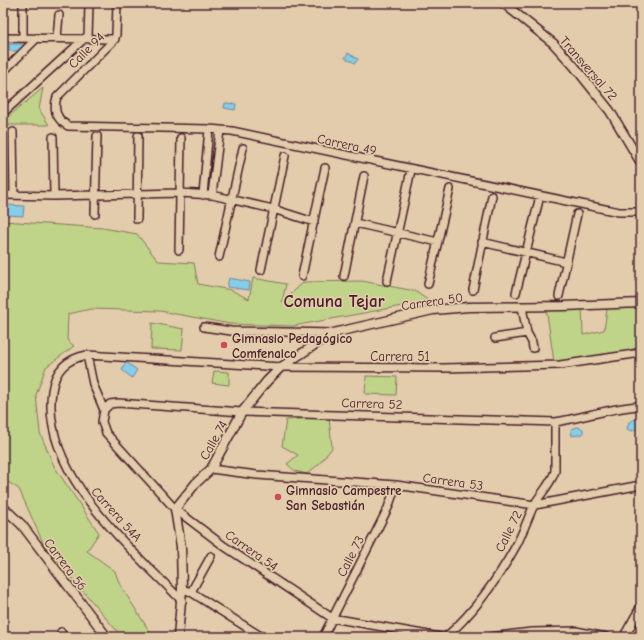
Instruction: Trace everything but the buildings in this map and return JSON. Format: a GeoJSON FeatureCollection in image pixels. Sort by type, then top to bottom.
{"type":"FeatureCollection","features":[{"type":"Feature","properties":{"kind":"street"},"geometry":{"type":"LineString","coordinates":[[23,3],[23,38]]}},
{"type":"Feature","properties":{"kind":"street","name":"Calle 94"},"geometry":{"type":"LineString","coordinates":[[55,107],[57,97],[61,92],[115,39],[116,3]]}},
{"type":"Feature","properties":{"kind":"street","name":"Transversal 72"},"geometry":{"type":"LineString","coordinates":[[503,3],[553,43],[574,66],[610,111],[641,163]]}},
{"type":"Feature","properties":{"kind":"street"},"geometry":{"type":"LineString","coordinates":[[3,113],[87,38],[89,5]]}},
{"type":"Feature","properties":{"kind":"street"},"geometry":{"type":"LineString","coordinates":[[57,38],[58,15]]}},
{"type":"Feature","properties":{"kind":"street"},"geometry":{"type":"LineString","coordinates":[[3,38],[115,39]]}},
{"type":"Feature","properties":{"kind":"street"},"geometry":{"type":"LineString","coordinates":[[3,72],[37,38]]}},
{"type":"Feature","properties":{"kind":"street","name":"Carrera 49"},"geometry":{"type":"LineString","coordinates":[[55,107],[60,120],[65,124],[74,127],[220,130],[624,213],[641,212]]}},
{"type":"Feature","properties":{"kind":"street"},"geometry":{"type":"LineString","coordinates":[[203,195],[209,129]]}},
{"type":"Feature","properties":{"kind":"street"},"geometry":{"type":"LineString","coordinates":[[212,195],[220,130]]}},
{"type":"Feature","properties":{"kind":"street"},"geometry":{"type":"LineString","coordinates":[[13,132],[14,195]]}},
{"type":"Feature","properties":{"kind":"street"},"geometry":{"type":"LineString","coordinates":[[95,214],[97,136]]}},
{"type":"Feature","properties":{"kind":"street"},"geometry":{"type":"LineString","coordinates":[[137,220],[138,136]]}},
{"type":"Feature","properties":{"kind":"street"},"geometry":{"type":"LineString","coordinates":[[53,138],[54,196]]}},
{"type":"Feature","properties":{"kind":"street"},"geometry":{"type":"LineString","coordinates":[[179,250],[181,138]]}},
{"type":"Feature","properties":{"kind":"street"},"geometry":{"type":"LineString","coordinates":[[219,257],[243,148]]}},
{"type":"Feature","properties":{"kind":"street"},"geometry":{"type":"LineString","coordinates":[[260,270],[285,156]]}},
{"type":"Feature","properties":{"kind":"street"},"geometry":{"type":"LineString","coordinates":[[302,276],[325,168]]}},
{"type":"Feature","properties":{"kind":"street"},"geometry":{"type":"LineString","coordinates":[[387,281],[396,232],[411,170]]}},
{"type":"Feature","properties":{"kind":"street"},"geometry":{"type":"LineString","coordinates":[[344,276],[364,176]]}},
{"type":"Feature","properties":{"kind":"street"},"geometry":{"type":"LineString","coordinates":[[428,284],[450,189]]}},
{"type":"Feature","properties":{"kind":"street"},"geometry":{"type":"LineString","coordinates":[[3,195],[54,196],[180,193],[212,195],[273,209],[314,222]]}},
{"type":"Feature","properties":{"kind":"street"},"geometry":{"type":"LineString","coordinates":[[473,290],[492,196]]}},
{"type":"Feature","properties":{"kind":"street"},"geometry":{"type":"LineString","coordinates":[[516,293],[540,196]]}},
{"type":"Feature","properties":{"kind":"street"},"geometry":{"type":"LineString","coordinates":[[559,296],[578,214]]}},
{"type":"Feature","properties":{"kind":"street"},"geometry":{"type":"LineString","coordinates":[[355,223],[438,242]]}},
{"type":"Feature","properties":{"kind":"street"},"geometry":{"type":"LineString","coordinates":[[482,242],[566,262]]}},
{"type":"Feature","properties":{"kind":"street","name":"Carrera 50"},"geometry":{"type":"LineString","coordinates":[[204,327],[231,331],[333,334],[433,310],[469,307],[522,307],[641,303]]}},
{"type":"Feature","properties":{"kind":"street"},"geometry":{"type":"LineString","coordinates":[[522,307],[527,333],[532,342],[533,348]]}},
{"type":"Feature","properties":{"kind":"street"},"geometry":{"type":"LineString","coordinates":[[495,338],[527,333]]}},
{"type":"Feature","properties":{"kind":"street","name":"Calle 74"},"geometry":{"type":"LineString","coordinates":[[175,509],[196,483],[211,469],[242,412],[267,381],[281,367],[333,334]]}},
{"type":"Feature","properties":{"kind":"street","name":"Carrera 51"},"geometry":{"type":"LineString","coordinates":[[87,355],[281,367],[444,368],[560,366],[641,353]]}},
{"type":"Feature","properties":{"kind":"street"},"geometry":{"type":"LineString","coordinates":[[87,355],[93,384],[104,410]]}},
{"type":"Feature","properties":{"kind":"street","name":"Carrera 54A"},"geometry":{"type":"LineString","coordinates":[[87,355],[76,357],[63,365],[57,372],[53,384],[50,407],[56,441],[85,498],[182,601]]}},
{"type":"Feature","properties":{"kind":"street","name":"Carrera 52"},"geometry":{"type":"LineString","coordinates":[[104,410],[110,404],[118,403],[242,412],[555,422],[572,420],[602,411],[641,406]]}},
{"type":"Feature","properties":{"kind":"street","name":"Carrera 54"},"geometry":{"type":"LineString","coordinates":[[104,410],[102,422],[106,433],[175,509],[224,546],[332,618],[440,637]]}},
{"type":"Feature","properties":{"kind":"street","name":"Calle 72"},"geometry":{"type":"LineString","coordinates":[[446,637],[463,621],[501,572],[517,543],[535,504],[553,477],[555,471],[555,422]]}},
{"type":"Feature","properties":{"kind":"street","name":"Carrera 53"},"geometry":{"type":"LineString","coordinates":[[211,469],[257,475],[396,485],[535,504],[641,485]]}},
{"type":"Feature","properties":{"kind":"street","name":"Calle 73"},"geometry":{"type":"LineString","coordinates":[[323,637],[388,508],[396,485]]}},
{"type":"Feature","properties":{"kind":"street","name":"Carrera 56"},"geometry":{"type":"LineString","coordinates":[[3,507],[22,525],[107,637]]}},
{"type":"Feature","properties":{"kind":"street"},"geometry":{"type":"LineString","coordinates":[[175,509],[181,547],[182,589],[178,637]]}},
{"type":"Feature","properties":{"kind":"street"},"geometry":{"type":"LineString","coordinates":[[191,592],[211,556]]}},
{"type":"Feature","properties":{"kind":"street"},"geometry":{"type":"LineString","coordinates":[[182,589],[191,592],[262,637]]}},
{"type":"Feature","properties":{"kind":"street"},"geometry":{"type":"LineString","coordinates":[[624,637],[641,607]]}},
{"type":"Feature","properties":{"kind":"street"},"geometry":{"type":"LineString","coordinates":[[489,637],[532,632],[576,630],[606,637]]}},
{"type":"Feature","properties":{"kind":"green space"},"geometry":{"type":"Polygon","coordinates":[[[43,88],[39,109],[49,125],[3,125],[3,121],[43,88]]]}},
{"type":"Feature","properties":{"kind":"green space"},"geometry":{"type":"Polygon","coordinates":[[[3,221],[103,228],[137,234],[158,261],[194,263],[198,284],[231,290],[249,299],[253,278],[286,284],[282,302],[304,282],[362,281],[415,291],[429,301],[293,326],[230,324],[160,311],[91,309],[68,314],[67,340],[74,346],[46,367],[36,395],[40,433],[54,466],[99,533],[87,551],[115,571],[119,583],[153,637],[122,637],[44,545],[19,489],[3,479],[3,221]]]}},
{"type":"Feature","properties":{"kind":"green space"},"geometry":{"type":"Polygon","coordinates":[[[641,301],[641,346],[618,354],[554,362],[546,307],[582,306],[583,335],[604,330],[608,302],[641,301]]]}},
{"type":"Feature","properties":{"kind":"green space"},"geometry":{"type":"Polygon","coordinates":[[[152,323],[184,329],[182,350],[151,349],[152,323]]]}},
{"type":"Feature","properties":{"kind":"green space"},"geometry":{"type":"Polygon","coordinates":[[[214,371],[229,372],[229,385],[212,383],[214,371]]]}},
{"type":"Feature","properties":{"kind":"green space"},"geometry":{"type":"Polygon","coordinates":[[[366,376],[397,377],[396,395],[365,394],[366,376]]]}},
{"type":"Feature","properties":{"kind":"green space"},"geometry":{"type":"Polygon","coordinates":[[[329,417],[332,448],[319,464],[307,474],[295,471],[287,464],[298,455],[282,446],[286,420],[329,417]]]}},
{"type":"Feature","properties":{"kind":"water"},"geometry":{"type":"Polygon","coordinates":[[[9,44],[27,44],[20,51],[9,51],[9,44]]]}},
{"type":"Feature","properties":{"kind":"water"},"geometry":{"type":"Polygon","coordinates":[[[348,53],[358,59],[355,63],[345,58],[348,53]]]}},
{"type":"Feature","properties":{"kind":"water"},"geometry":{"type":"Polygon","coordinates":[[[225,103],[236,104],[235,110],[224,108],[225,103]]]}},
{"type":"Feature","properties":{"kind":"water"},"geometry":{"type":"Polygon","coordinates":[[[7,205],[24,206],[23,216],[6,215],[7,205]]]}},
{"type":"Feature","properties":{"kind":"water"},"geometry":{"type":"Polygon","coordinates":[[[229,278],[250,282],[249,290],[227,287],[229,278]]]}},
{"type":"Feature","properties":{"kind":"water"},"geometry":{"type":"Polygon","coordinates":[[[126,362],[137,370],[132,378],[122,370],[126,362]]]}},
{"type":"Feature","properties":{"kind":"water"},"geometry":{"type":"Polygon","coordinates":[[[636,419],[641,419],[641,428],[631,431],[627,429],[629,422],[636,419]]]}},
{"type":"Feature","properties":{"kind":"water"},"geometry":{"type":"Polygon","coordinates":[[[578,427],[583,429],[583,434],[572,436],[571,429],[578,427]]]}},
{"type":"Feature","properties":{"kind":"place","name":"Gimnasio Pedagógico Comfenalco"},"geometry":{"type":"Point","coordinates":[224,345]}},
{"type":"Feature","properties":{"kind":"place","name":"Gimnasio Campestre San Sebastián"},"geometry":{"type":"Point","coordinates":[278,497]}},
{"type":"Feature","properties":{"kind":"district","name":"Comuna Tejar"},"geometry":{"type":"Point","coordinates":[334,301]}}]}
